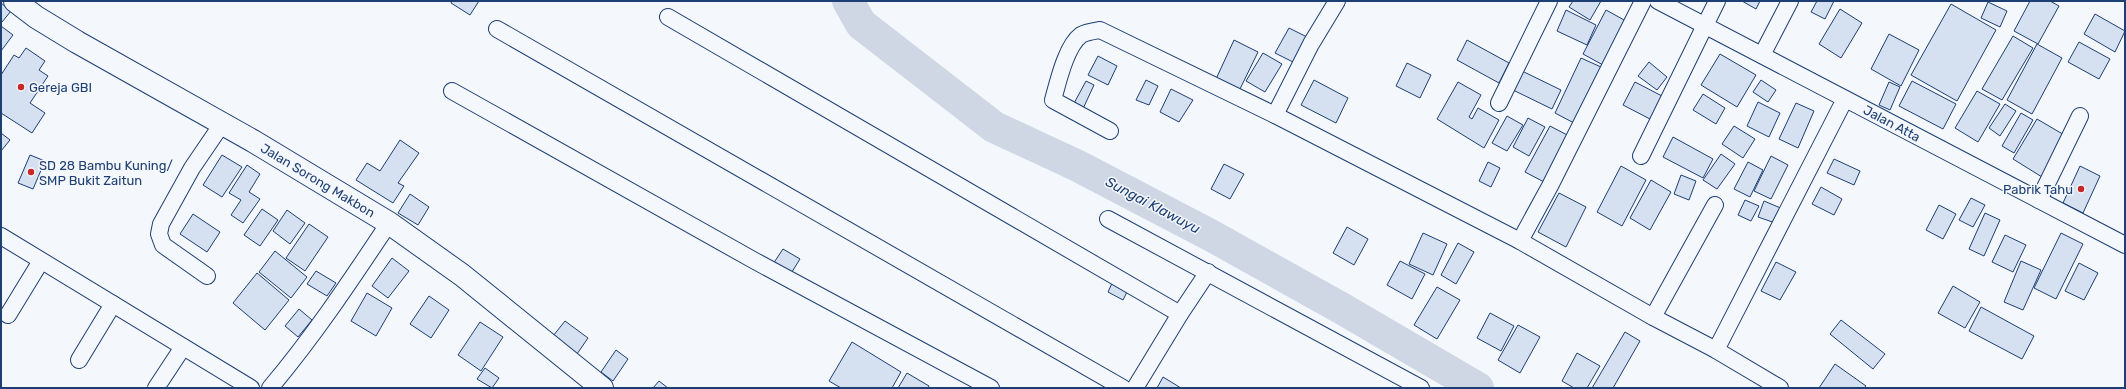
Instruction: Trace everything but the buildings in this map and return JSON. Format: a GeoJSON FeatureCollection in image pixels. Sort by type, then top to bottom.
{"type":"FeatureCollection","features":[{"type":"Feature","properties":{"kind":"highway","name":"Jalan Sorong Makbon"},"geometry":{"type":"LineString","coordinates":[[15,1],[36,17],[77,42],[330,186],[389,223],[462,274],[602,388]]}},
{"type":"Feature","properties":{"kind":"street"},"geometry":{"type":"LineString","coordinates":[[1275,115],[1311,44],[1338,1]]}},
{"type":"Feature","properties":{"kind":"street"},"geometry":{"type":"LineString","coordinates":[[1499,103],[1550,1]]}},
{"type":"Feature","properties":{"kind":"street"},"geometry":{"type":"LineString","coordinates":[[1520,241],[1550,186],[1643,1]]}},
{"type":"Feature","properties":{"kind":"street","name":"Jalan Atta"},"geometry":{"type":"LineString","coordinates":[[1658,1],[2125,245]]}},
{"type":"Feature","properties":{"kind":"street"},"geometry":{"type":"LineString","coordinates":[[1642,156],[1717,1]]}},
{"type":"Feature","properties":{"kind":"street"},"geometry":{"type":"LineString","coordinates":[[1762,55],[1790,1]]}},
{"type":"Feature","properties":{"kind":"street"},"geometry":{"type":"LineString","coordinates":[[668,17],[1180,314]]}},
{"type":"Feature","properties":{"kind":"street"},"geometry":{"type":"LineString","coordinates":[[497,29],[1123,388]]}},
{"type":"Feature","properties":{"kind":"street"},"geometry":{"type":"LineString","coordinates":[[1110,131],[1053,100],[1059,77],[1074,43],[1082,34],[1100,30],[1275,115],[1520,241],[1653,318],[1716,350],[1780,388]]}},
{"type":"Feature","properties":{"kind":"street"},"geometry":{"type":"LineString","coordinates":[[452,91],[755,261],[991,388]]}},
{"type":"Feature","properties":{"kind":"street"},"geometry":{"type":"LineString","coordinates":[[1716,350],[1845,99]]}},
{"type":"Feature","properties":{"kind":"street"},"geometry":{"type":"LineString","coordinates":[[2039,200],[2080,116]]}},
{"type":"Feature","properties":{"kind":"street"},"geometry":{"type":"LineString","coordinates":[[206,276],[163,245],[159,234],[161,224],[192,168],[222,124]]}},
{"type":"Feature","properties":{"kind":"street"},"geometry":{"type":"LineString","coordinates":[[1653,318],[1715,205]]}},
{"type":"Feature","properties":{"kind":"street"},"geometry":{"type":"LineString","coordinates":[[1108,219],[1421,388]]}},
{"type":"Feature","properties":{"kind":"street"},"geometry":{"type":"LineString","coordinates":[[270,388],[300,352],[339,299],[389,223]]}},
{"type":"Feature","properties":{"kind":"street"},"geometry":{"type":"LineString","coordinates":[[1,236],[251,388]]}},
{"type":"Feature","properties":{"kind":"street"},"geometry":{"type":"LineString","coordinates":[[8,315],[41,261]]}},
{"type":"Feature","properties":{"kind":"street"},"geometry":{"type":"LineString","coordinates":[[1135,388],[1180,314],[1208,272]]}},
{"type":"Feature","properties":{"kind":"street"},"geometry":{"type":"LineString","coordinates":[[79,360],[113,304]]}},
{"type":"Feature","properties":{"kind":"street"},"geometry":{"type":"LineString","coordinates":[[156,388],[183,347]]}},
{"type":"Feature","properties":{"kind":"waterway","name":"Sungai Klawuyu"},"geometry":{"type":"LineString","coordinates":[[848,1],[861,24],[994,127],[1078,166],[1212,236],[1341,308],[1478,388]]}},
{"type":"Feature","properties":{"kind":"place","name":"Gereja GBI"},"geometry":{"type":"Point","coordinates":[21,87]}},
{"type":"Feature","properties":{"kind":"place","name":"SD 28 Bambu Kuning/ SMP Bukit Zaitun"},"geometry":{"type":"Point","coordinates":[31,172]}},
{"type":"Feature","properties":{"kind":"place","name":"Pabrik Tahu"},"geometry":{"type":"Point","coordinates":[2081,189]}}]}
